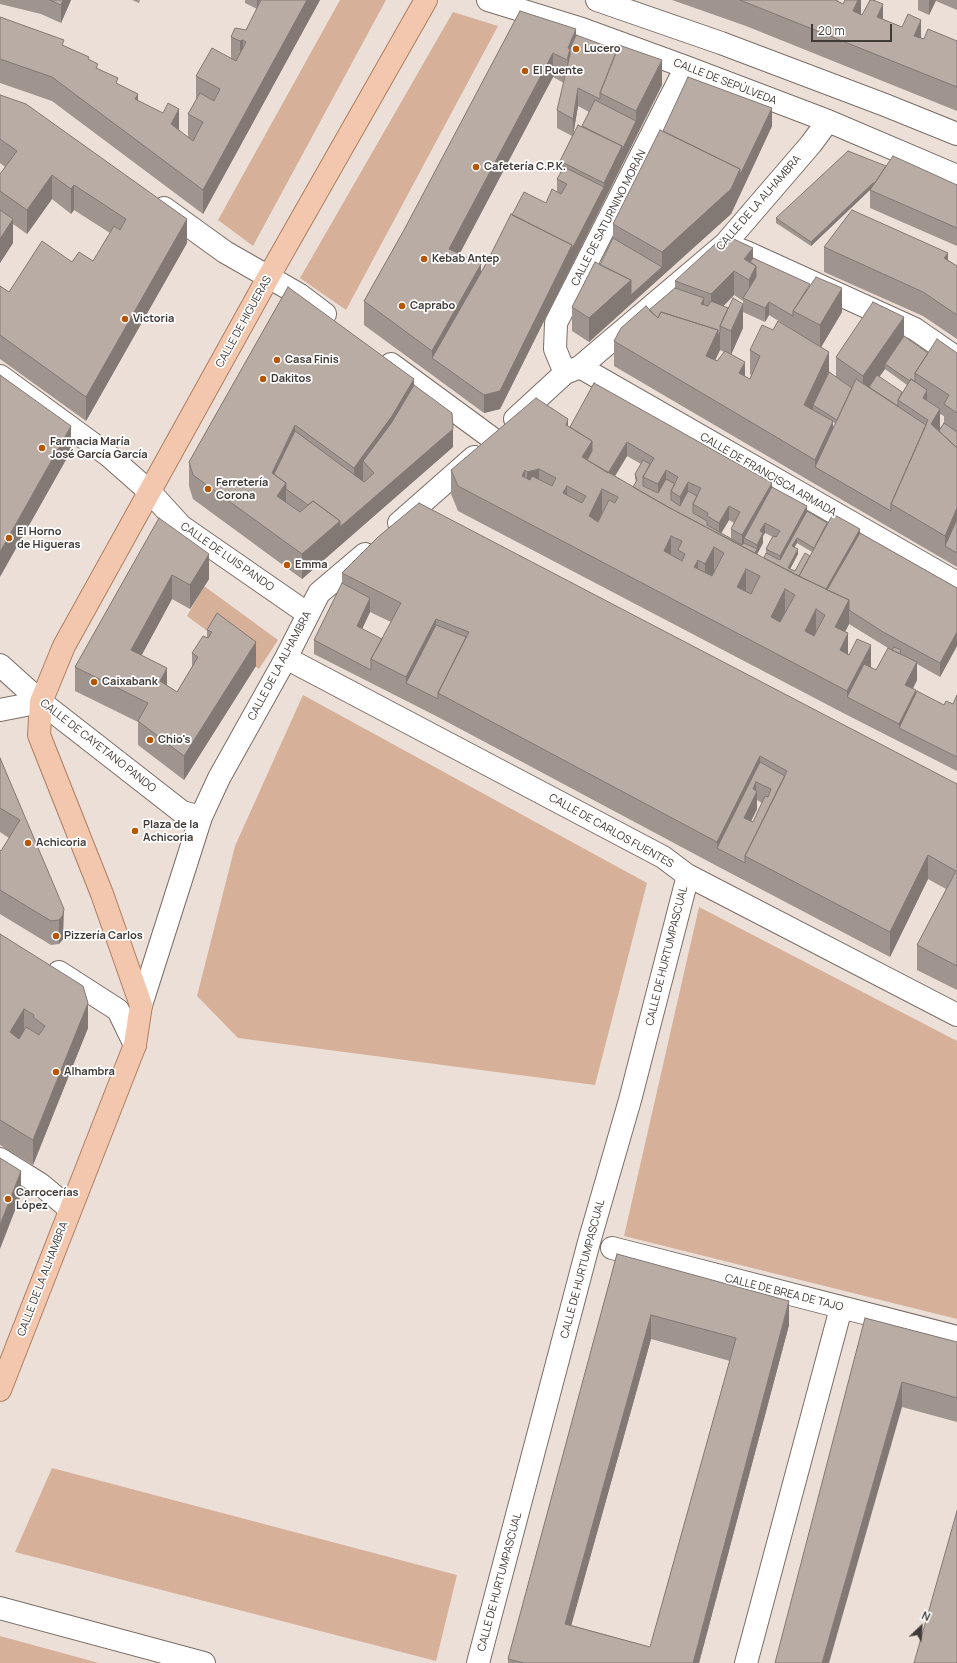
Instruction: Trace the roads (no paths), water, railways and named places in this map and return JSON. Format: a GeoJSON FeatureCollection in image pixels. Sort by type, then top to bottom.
{"type":"FeatureCollection","features":[{"type":"Feature","properties":{"kind":"main road","name":"CALLE DE HIGUERAS"},"geometry":{"type":"LineString","coordinates":[[41,702],[64,646],[269,276],[426,0]]}},
{"type":"Feature","properties":{"kind":"main road"},"geometry":{"type":"LineString","coordinates":[[41,702],[39,735],[102,894],[141,1005]]}},
{"type":"Feature","properties":{"kind":"main road","name":"CALLE DE LA ALHAMBRA"},"geometry":{"type":"LineString","coordinates":[[0,1390],[134,1045],[141,1005]]}},
{"type":"Feature","properties":{"kind":"street","name":"CALLE DE SEPÚLVEDA"},"geometry":{"type":"LineString","coordinates":[[488,0],[582,29],[686,67],[828,121],[957,176]]}},
{"type":"Feature","properties":{"kind":"street"},"geometry":{"type":"LineString","coordinates":[[597,0],[721,43],[957,134]]}},
{"type":"Feature","properties":{"kind":"street","name":"CALLE DE SATURNINO MORÁN"},"geometry":{"type":"LineString","coordinates":[[572,370],[555,349],[556,323],[686,67]]}},
{"type":"Feature","properties":{"kind":"street","name":"CALLE DE LA ALHAMBRA"},"geometry":{"type":"LineString","coordinates":[[141,1005],[201,817],[219,778],[286,658],[319,593],[381,539],[436,504],[493,439],[572,370],[726,244],[811,144],[828,121]]}},
{"type":"Feature","properties":{"kind":"street"},"geometry":{"type":"LineString","coordinates":[[147,197],[225,252],[300,295],[342,328]]}},
{"type":"Feature","properties":{"kind":"street"},"geometry":{"type":"LineString","coordinates":[[726,244],[915,329],[957,358]]}},
{"type":"Feature","properties":{"kind":"street"},"geometry":{"type":"LineString","coordinates":[[374,351],[493,439]]}},
{"type":"Feature","properties":{"kind":"street","name":"CALLE DE FRANCISCA ARMADA"},"geometry":{"type":"LineString","coordinates":[[572,370],[957,583]]}},
{"type":"Feature","properties":{"kind":"street","name":"CALLE DE LUIS PANDO"},"geometry":{"type":"LineString","coordinates":[[0,376],[108,455],[150,492],[181,526],[308,614]]}},
{"type":"Feature","properties":{"kind":"street","name":"CALLE DE CARLOS FUENTES"},"geometry":{"type":"LineString","coordinates":[[286,658],[663,857],[687,875],[957,1015]]}},
{"type":"Feature","properties":{"kind":"street","name":"CALLE DE CAYETANO PANDO"},"geometry":{"type":"LineString","coordinates":[[0,665],[41,702],[182,812],[201,817]]}},
{"type":"Feature","properties":{"kind":"street"},"geometry":{"type":"LineString","coordinates":[[0,710],[41,702]]}},
{"type":"Feature","properties":{"kind":"street","name":"CALLE DE HURTUMPASCUAL"},"geometry":{"type":"LineString","coordinates":[[478,1663],[590,1242],[630,1100],[687,875]]}},
{"type":"Feature","properties":{"kind":"street"},"geometry":{"type":"LineString","coordinates":[[39,960],[118,1010],[134,1045]]}},
{"type":"Feature","properties":{"kind":"street"},"geometry":{"type":"LineString","coordinates":[[0,1159],[40,1184],[70,1209]]}},
{"type":"Feature","properties":{"kind":"street","name":"CALLE DE BREA DE TAJO"},"geometry":{"type":"LineString","coordinates":[[612,1248],[957,1337]]}},
{"type":"Feature","properties":{"kind":"street"},"geometry":{"type":"LineString","coordinates":[[746,1663],[841,1308]]}},
{"type":"Feature","properties":{"kind":"street"},"geometry":{"type":"LineString","coordinates":[[0,1608],[204,1663]]}},
{"type":"Feature","properties":{"kind":"place","name":"Lucero"},"geometry":{"type":"Point","coordinates":[576,49]}},
{"type":"Feature","properties":{"kind":"place","name":"El Puente"},"geometry":{"type":"Point","coordinates":[525,71]}},
{"type":"Feature","properties":{"kind":"place","name":"Cafetería C.P.K."},"geometry":{"type":"Point","coordinates":[476,167]}},
{"type":"Feature","properties":{"kind":"place","name":"Kebab Antep"},"geometry":{"type":"Point","coordinates":[424,259]}},
{"type":"Feature","properties":{"kind":"place","name":"Caprabo"},"geometry":{"type":"Point","coordinates":[402,306]}},
{"type":"Feature","properties":{"kind":"place","name":"Victoria"},"geometry":{"type":"Point","coordinates":[125,319]}},
{"type":"Feature","properties":{"kind":"place","name":"Casa Finis"},"geometry":{"type":"Point","coordinates":[277,360]}},
{"type":"Feature","properties":{"kind":"place","name":"Dakitos"},"geometry":{"type":"Point","coordinates":[263,379]}},
{"type":"Feature","properties":{"kind":"place","name":"Farmacia María José García García"},"geometry":{"type":"Point","coordinates":[42,448]}},
{"type":"Feature","properties":{"kind":"place","name":"Ferretería Corona"},"geometry":{"type":"Point","coordinates":[208,489]}},
{"type":"Feature","properties":{"kind":"place","name":"El Horno de Higueras"},"geometry":{"type":"Point","coordinates":[9,538]}},
{"type":"Feature","properties":{"kind":"place","name":"Emma"},"geometry":{"type":"Point","coordinates":[287,565]}},
{"type":"Feature","properties":{"kind":"place","name":"Caixabank"},"geometry":{"type":"Point","coordinates":[94,682]}},
{"type":"Feature","properties":{"kind":"place","name":"Chio's"},"geometry":{"type":"Point","coordinates":[150,740]}},
{"type":"Feature","properties":{"kind":"place","name":"Plaza de la Achicoria"},"geometry":{"type":"Point","coordinates":[135,831]}},
{"type":"Feature","properties":{"kind":"place","name":"Achicoria"},"geometry":{"type":"Point","coordinates":[28,843]}},
{"type":"Feature","properties":{"kind":"place","name":"Pizzería Carlos"},"geometry":{"type":"Point","coordinates":[56,936]}},
{"type":"Feature","properties":{"kind":"place","name":"Alhambra"},"geometry":{"type":"Point","coordinates":[56,1072]}},
{"type":"Feature","properties":{"kind":"place","name":"Carrocerías López"},"geometry":{"type":"Point","coordinates":[8,1199]}}]}
